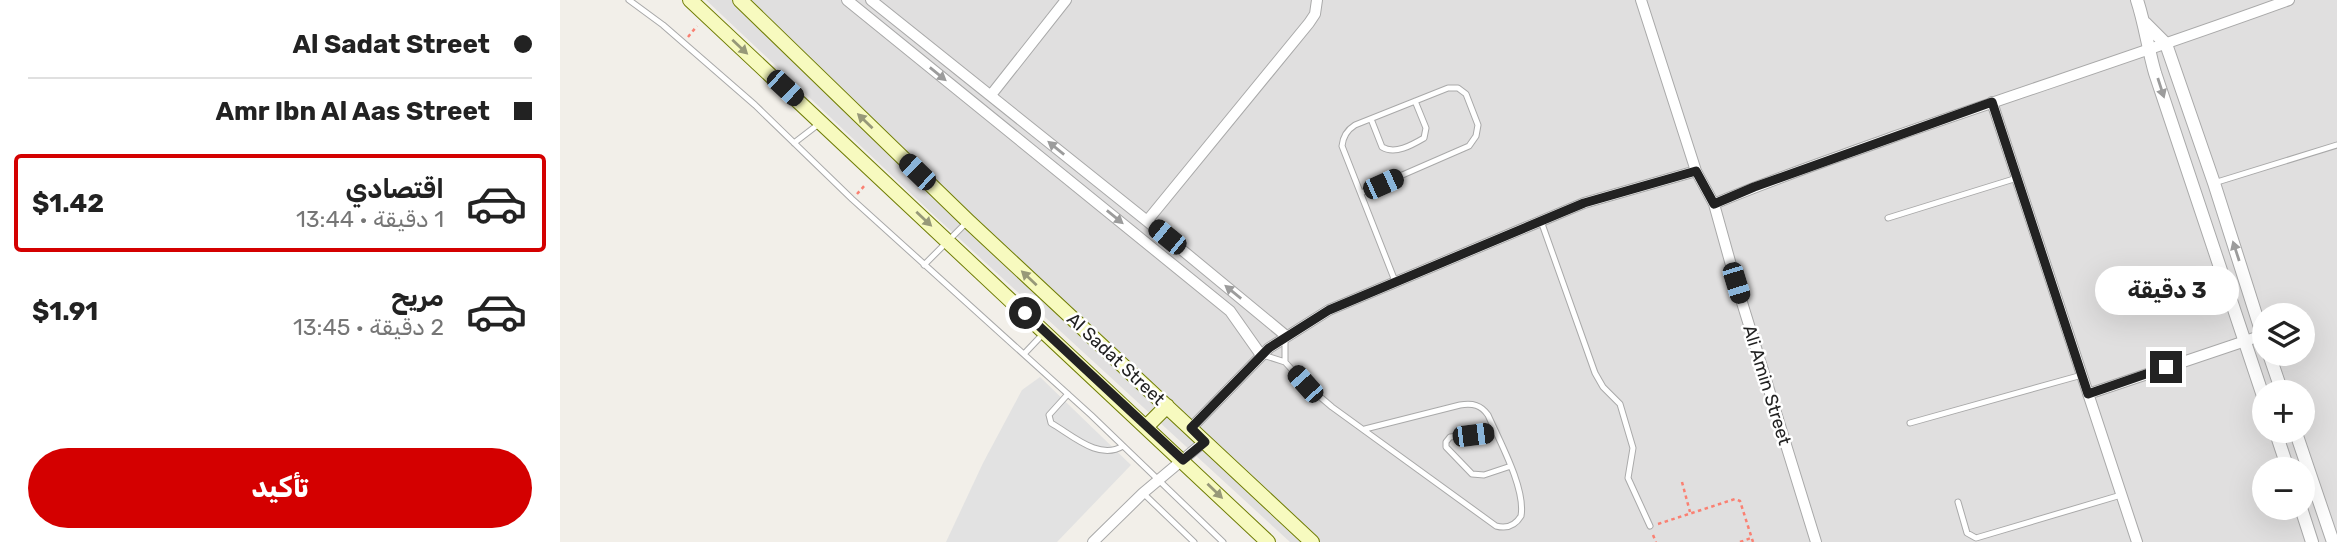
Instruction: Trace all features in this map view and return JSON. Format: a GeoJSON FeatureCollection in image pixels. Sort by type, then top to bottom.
{"type":"FeatureCollection","features":[{"type":"Feature","properties":{"kind":"main road","name":"Al Sadat Street"},"geometry":{"type":"LineString","coordinates":[[690,0],[1268,542]]}},
{"type":"Feature","properties":{"kind":"main road","name":"Al Sadat Street"},"geometry":{"type":"LineString","coordinates":[[740,0],[968,221],[1312,542]]}},
{"type":"Feature","properties":{"kind":"main road"},"geometry":{"type":"LineString","coordinates":[[1147,426],[1167,406]]}},
{"type":"Feature","properties":{"kind":"street"},"geometry":{"type":"LineString","coordinates":[[847,0],[1230,311],[1261,355]]}},
{"type":"Feature","properties":{"kind":"street"},"geometry":{"type":"LineString","coordinates":[[871,0],[992,95],[1285,335]]}},
{"type":"Feature","properties":{"kind":"street"},"geometry":{"type":"LineString","coordinates":[[992,95],[1066,0]]}},
{"type":"Feature","properties":{"kind":"street"},"geometry":{"type":"LineString","coordinates":[[1147,221],[1309,23],[1315,14],[1317,0]]}},
{"type":"Feature","properties":{"kind":"street","name":"Ali Amin Street"},"geometry":{"type":"LineString","coordinates":[[1641,0],[1696,171],[1714,204],[1816,542]]}},
{"type":"Feature","properties":{"kind":"street"},"geometry":{"type":"LineString","coordinates":[[2137,0],[2145,22],[2148,50],[2258,380]]}},
{"type":"Feature","properties":{"kind":"street"},"geometry":{"type":"LineString","coordinates":[[1714,204],[1754,187],[1992,102],[2289,0]]}},
{"type":"Feature","properties":{"kind":"street"},"geometry":{"type":"LineString","coordinates":[[2145,22],[2166,44],[2253,303]]}},
{"type":"Feature","properties":{"kind":"street"},"geometry":{"type":"LineString","coordinates":[[909,51],[919,39]]}},
{"type":"Feature","properties":{"kind":"street"},"geometry":{"type":"LineString","coordinates":[[1992,102],[2137,542]]}},
{"type":"Feature","properties":{"kind":"street"},"geometry":{"type":"LineString","coordinates":[[1073,183],[1084,171]]}},
{"type":"Feature","properties":{"kind":"street"},"geometry":{"type":"LineString","coordinates":[[1191,428],[1261,355],[1285,335],[1329,310],[1584,203],[1696,171]]}},
{"type":"Feature","properties":{"kind":"street"},"geometry":{"type":"LineString","coordinates":[[2088,394],[2252,339]]}},
{"type":"Feature","properties":{"kind":"street"},"geometry":{"type":"LineString","coordinates":[[1093,542],[1143,493],[1205,442]]}},
{"type":"Feature","properties":{"kind":"street"},"geometry":{"type":"LineString","coordinates":[[2299,443],[2333,542]]}},
{"type":"Feature","properties":{"kind":"street"},"geometry":{"type":"LineString","coordinates":[[2305,520],[2312,542]]}},
{"type":"Feature","properties":{"kind":"lane"},"geometry":{"type":"LineString","coordinates":[[629,0],[683,42],[794,143],[1124,446],[1223,542]]}},
{"type":"Feature","properties":{"kind":"lane"},"geometry":{"type":"LineString","coordinates":[[1361,193],[1469,146],[1476,136],[1478,125],[1466,94],[1462,90],[1448,88],[1350,128],[1343,139],[1342,146],[1395,281]]}},
{"type":"Feature","properties":{"kind":"lane"},"geometry":{"type":"LineString","coordinates":[[1371,119],[1382,147],[1394,151],[1424,138],[1427,133],[1415,101]]}},
{"type":"Feature","properties":{"kind":"lane"},"geometry":{"type":"LineString","coordinates":[[794,143],[821,122]]}},
{"type":"Feature","properties":{"kind":"lane"},"geometry":{"type":"LineString","coordinates":[[2214,183],[2337,145]]}},
{"type":"Feature","properties":{"kind":"lane"},"geometry":{"type":"LineString","coordinates":[[1888,218],[2017,178]]}},
{"type":"Feature","properties":{"kind":"lane"},"geometry":{"type":"LineString","coordinates":[[1541,220],[1595,373],[1603,387],[1619,404],[1633,448],[1628,471],[1630,485],[1650,526]]}},
{"type":"Feature","properties":{"kind":"lane"},"geometry":{"type":"LineString","coordinates":[[924,265],[968,221]]}},
{"type":"Feature","properties":{"kind":"lane"},"geometry":{"type":"LineString","coordinates":[[1024,354],[1045,332]]}},
{"type":"Feature","properties":{"kind":"lane"},"geometry":{"type":"LineString","coordinates":[[1284,362],[1285,335]]}},
{"type":"Feature","properties":{"kind":"lane"},"geometry":{"type":"LineString","coordinates":[[1261,355],[1284,362],[1305,384],[1364,429],[1502,527],[1514,525],[1521,516],[1521,504],[1511,466],[1484,409],[1468,404],[1364,429]]}},
{"type":"Feature","properties":{"kind":"lane"},"geometry":{"type":"LineString","coordinates":[[1910,423],[2082,375]]}},
{"type":"Feature","properties":{"kind":"lane"},"geometry":{"type":"LineString","coordinates":[[1068,394],[1049,415],[1051,422],[1098,450],[1108,452],[1124,446]]}},
{"type":"Feature","properties":{"kind":"lane"},"geometry":{"type":"LineString","coordinates":[[1496,432],[1450,438],[1446,447],[1472,474],[1484,475],[1511,466]]}},
{"type":"Feature","properties":{"kind":"lane"},"geometry":{"type":"LineString","coordinates":[[1143,493],[1194,542]]}},
{"type":"Feature","properties":{"kind":"lane"},"geometry":{"type":"LineString","coordinates":[[1958,502],[1967,533],[1976,538],[2121,495]]}},
{"type":"Feature","properties":{"kind":"path"},"geometry":{"type":"LineString","coordinates":[[683,42],[706,15]]}},
{"type":"Feature","properties":{"kind":"path"},"geometry":{"type":"LineString","coordinates":[[852,199],[876,174]]}},
{"type":"Feature","properties":{"kind":"path"},"geometry":{"type":"LineString","coordinates":[[1682,482],[1690,513]]}},
{"type":"Feature","properties":{"kind":"path"},"geometry":{"type":"LineString","coordinates":[[1650,526],[1735,499],[1740,501],[1752,540],[1740,542]]}},
{"type":"Feature","properties":{"kind":"shaded area"},"geometry":{"type":"Polygon","coordinates":[[[706,0],[2337,0],[2337,542],[1290,542],[938,219],[706,0]]]}},
{"type":"Feature","properties":{"kind":"shaded area"},"geometry":{"type":"Polygon","coordinates":[[[1040,377],[1131,465],[1057,542],[946,542],[983,463],[1022,390],[1040,377]]]}},
{"type":"Feature","properties":{"kind":"route"},"geometry":{"type":"LineString","coordinates":[[1025,313],[1183,460],[1205,442],[1191,428],[1261,355],[1277,341],[1329,310],[1368,292],[1584,203],[1615,193],[1696,171],[1714,204],[1754,187],[1992,102],[2088,394],[2166,367]]}}]}
